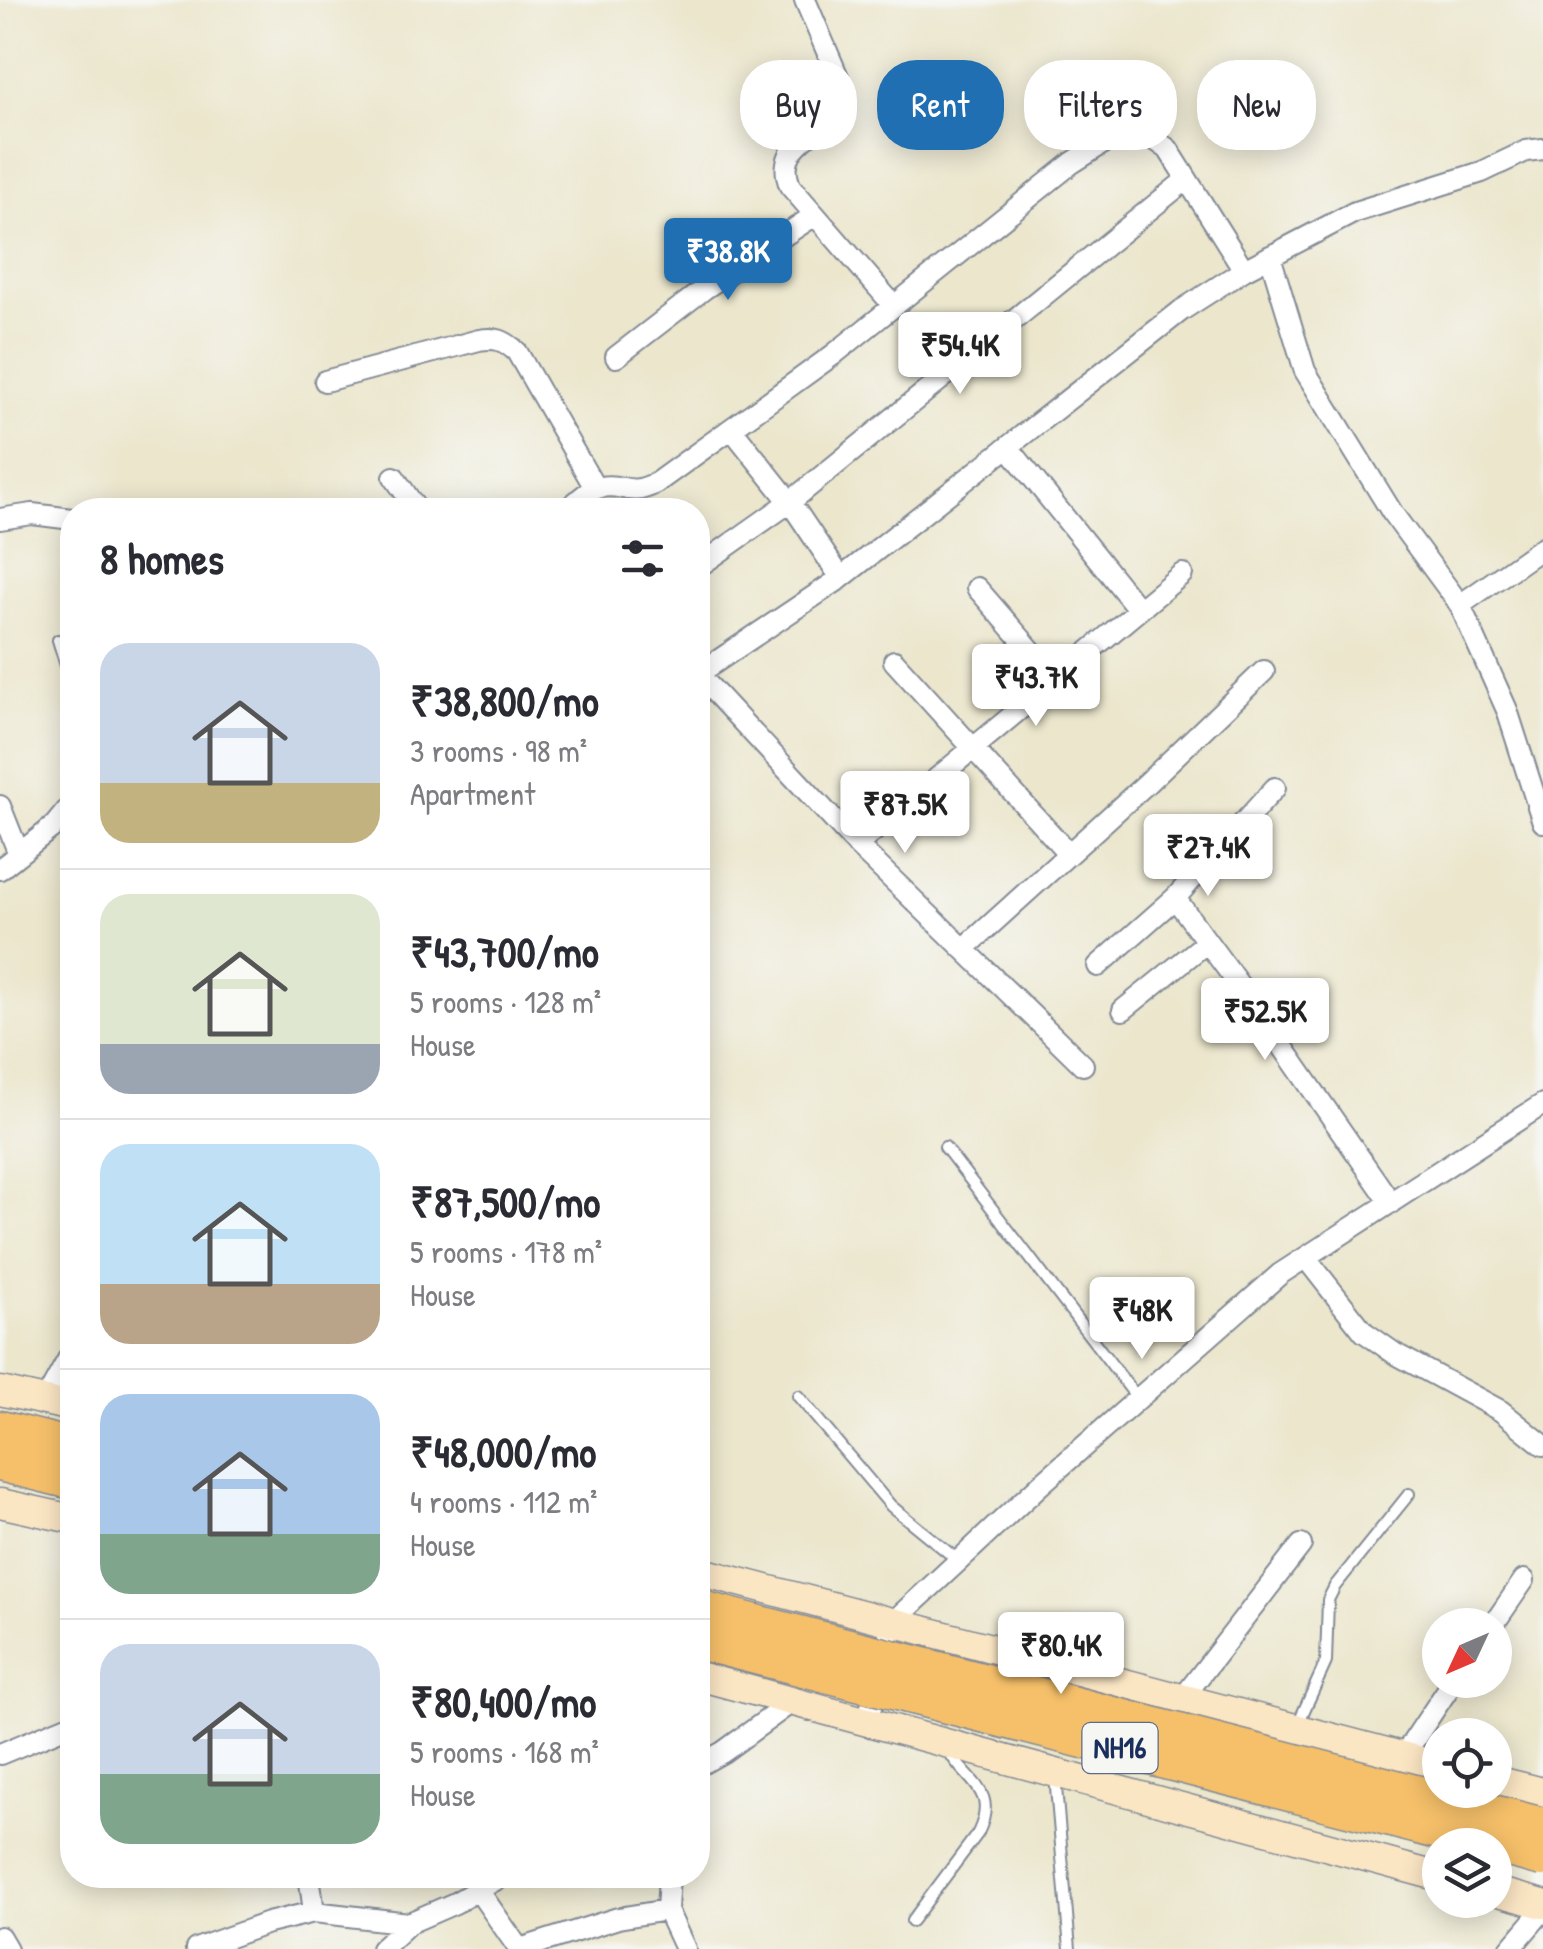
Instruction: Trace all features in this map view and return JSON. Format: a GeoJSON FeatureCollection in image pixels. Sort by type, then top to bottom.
{"type":"FeatureCollection","features":[{"type":"Feature","properties":{"kind":"highway"},"geometry":{"type":"LineString","coordinates":[[0,1430],[60,1445]]}},
{"type":"Feature","properties":{"kind":"highway"},"geometry":{"type":"LineString","coordinates":[[0,1462],[60,1477]]}},
{"type":"Feature","properties":{"kind":"highway","name":"NH16"},"geometry":{"type":"LineString","coordinates":[[710,1612],[1543,1827]]}},
{"type":"Feature","properties":{"kind":"highway","name":"NH16"},"geometry":{"type":"LineString","coordinates":[[710,1643],[1543,1857]]}},
{"type":"Feature","properties":{"kind":"street"},"geometry":{"type":"LineString","coordinates":[[805,0],[844,91],[834,115],[800,142],[784,170],[790,186],[894,306]]}},
{"type":"Feature","properties":{"kind":"street"},"geometry":{"type":"LineString","coordinates":[[582,498],[595,488],[606,486],[642,490],[732,429],[1072,163],[1124,130],[1138,128],[1168,149],[1244,270]]}},
{"type":"Feature","properties":{"kind":"street"},"geometry":{"type":"LineString","coordinates":[[710,666],[841,578],[1182,310],[1244,270],[1355,212],[1482,172],[1526,151],[1543,150]]}},
{"type":"Feature","properties":{"kind":"street"},"geometry":{"type":"LineString","coordinates":[[710,559],[790,502],[1187,180]]}},
{"type":"Feature","properties":{"kind":"street"},"geometry":{"type":"LineString","coordinates":[[616,357],[704,289],[815,215]]}},
{"type":"Feature","properties":{"kind":"street"},"geometry":{"type":"LineString","coordinates":[[1270,256],[1305,371],[1393,514],[1460,604],[1507,710],[1543,822]]}},
{"type":"Feature","properties":{"kind":"street"},"geometry":{"type":"LineString","coordinates":[[325,380],[478,340],[492,337],[506,341],[517,352],[595,488]]}},
{"type":"Feature","properties":{"kind":"street"},"geometry":{"type":"LineString","coordinates":[[732,429],[790,502],[841,578]]}},
{"type":"Feature","properties":{"kind":"street"},"geometry":{"type":"LineString","coordinates":[[1008,447],[1139,610]]}},
{"type":"Feature","properties":{"kind":"street"},"geometry":{"type":"LineString","coordinates":[[394,477],[408,498]]}},
{"type":"Feature","properties":{"kind":"street"},"geometry":{"type":"LineString","coordinates":[[0,520],[32,514],[60,518]]}},
{"type":"Feature","properties":{"kind":"street"},"geometry":{"type":"LineString","coordinates":[[1460,604],[1543,547]]}},
{"type":"Feature","properties":{"kind":"street"},"geometry":{"type":"LineString","coordinates":[[857,845],[1182,574]]}},
{"type":"Feature","properties":{"kind":"street"},"geometry":{"type":"LineString","coordinates":[[978,588],[1056,678]]}},
{"type":"Feature","properties":{"kind":"street"},"geometry":{"type":"LineString","coordinates":[[894,661],[1068,853]]}},
{"type":"Feature","properties":{"kind":"street"},"geometry":{"type":"LineString","coordinates":[[965,948],[1264,671]]}},
{"type":"Feature","properties":{"kind":"street"},"geometry":{"type":"LineString","coordinates":[[710,687],[857,845],[1083,1065]]}},
{"type":"Feature","properties":{"kind":"street"},"geometry":{"type":"LineString","coordinates":[[1098,966],[1174,898],[1275,788]]}},
{"type":"Feature","properties":{"kind":"street"},"geometry":{"type":"LineString","coordinates":[[0,806],[19,854]]}},
{"type":"Feature","properties":{"kind":"street"},"geometry":{"type":"LineString","coordinates":[[0,869],[60,819]]}},
{"type":"Feature","properties":{"kind":"street"},"geometry":{"type":"LineString","coordinates":[[1174,898],[1390,1202]]}},
{"type":"Feature","properties":{"kind":"street"},"geometry":{"type":"LineString","coordinates":[[1124,1010],[1207,942]]}},
{"type":"Feature","properties":{"kind":"street"},"geometry":{"type":"LineString","coordinates":[[868,1722],[892,1624],[1040,1484],[1280,1274],[1543,1104]]}},
{"type":"Feature","properties":{"kind":"street"},"geometry":{"type":"LineString","coordinates":[[1306,1258],[1364,1332],[1484,1400],[1543,1445]]}},
{"type":"Feature","properties":{"kind":"street"},"geometry":{"type":"LineString","coordinates":[[0,1391],[59,1404]]}},
{"type":"Feature","properties":{"kind":"street"},"geometry":{"type":"LineString","coordinates":[[0,1503],[60,1517]]}},
{"type":"Feature","properties":{"kind":"street"},"geometry":{"type":"LineString","coordinates":[[1182,1699],[1302,1545]]}},
{"type":"Feature","properties":{"kind":"street"},"geometry":{"type":"LineString","coordinates":[[710,1574],[1422,1760]]}},
{"type":"Feature","properties":{"kind":"street"},"geometry":{"type":"LineString","coordinates":[[1504,1608],[1524,1580]]}},
{"type":"Feature","properties":{"kind":"street"},"geometry":{"type":"LineString","coordinates":[[710,1679],[1422,1872]]}},
{"type":"Feature","properties":{"kind":"street"},"geometry":{"type":"LineString","coordinates":[[1404,1755],[1442,1698]]}},
{"type":"Feature","properties":{"kind":"street"},"geometry":{"type":"LineString","coordinates":[[710,1759],[793,1701]]}},
{"type":"Feature","properties":{"kind":"street"},"geometry":{"type":"LineString","coordinates":[[0,1754],[60,1729]]}},
{"type":"Feature","properties":{"kind":"street"},"geometry":{"type":"LineString","coordinates":[[1512,1784],[1543,1792]]}},
{"type":"Feature","properties":{"kind":"street"},"geometry":{"type":"LineString","coordinates":[[311,1888],[314,1912]]}},
{"type":"Feature","properties":{"kind":"street"},"geometry":{"type":"LineString","coordinates":[[381,1949],[409,1923],[481,1888]]}},
{"type":"Feature","properties":{"kind":"street"},"geometry":{"type":"LineString","coordinates":[[668,1888],[667,1910],[685,1949]]}},
{"type":"Feature","properties":{"kind":"street"},"geometry":{"type":"LineString","coordinates":[[478,1890],[520,1949],[618,1918],[667,1910]]}},
{"type":"Feature","properties":{"kind":"street"},"geometry":{"type":"LineString","coordinates":[[1510,1949],[1543,1907],[1512,1897]]}},
{"type":"Feature","properties":{"kind":"street"},"geometry":{"type":"LineString","coordinates":[[196,1949],[268,1922],[314,1912],[409,1923]]}},
{"type":"Feature","properties":{"kind":"street"},"geometry":{"type":"LineString","coordinates":[[0,1937],[7,1949]]}},
{"type":"Feature","properties":{"kind":"lane"},"geometry":{"type":"LineString","coordinates":[[58,640],[60,646]]}},
{"type":"Feature","properties":{"kind":"lane"},"geometry":{"type":"LineString","coordinates":[[945,1146],[1138,1399]]}},
{"type":"Feature","properties":{"kind":"lane"},"geometry":{"type":"LineString","coordinates":[[798,1396],[891,1506],[960,1562]]}},
{"type":"Feature","properties":{"kind":"lane"},"geometry":{"type":"LineString","coordinates":[[1297,1726],[1326,1662],[1328,1600],[1334,1586],[1409,1494]]}},
{"type":"Feature","properties":{"kind":"lane"},"geometry":{"type":"LineString","coordinates":[[912,1920],[985,1818],[985,1802],[974,1778],[958,1764],[946,1745]]}},
{"type":"Feature","properties":{"kind":"lane"},"geometry":{"type":"LineString","coordinates":[[1055,1774],[1070,1949]]}}]}
